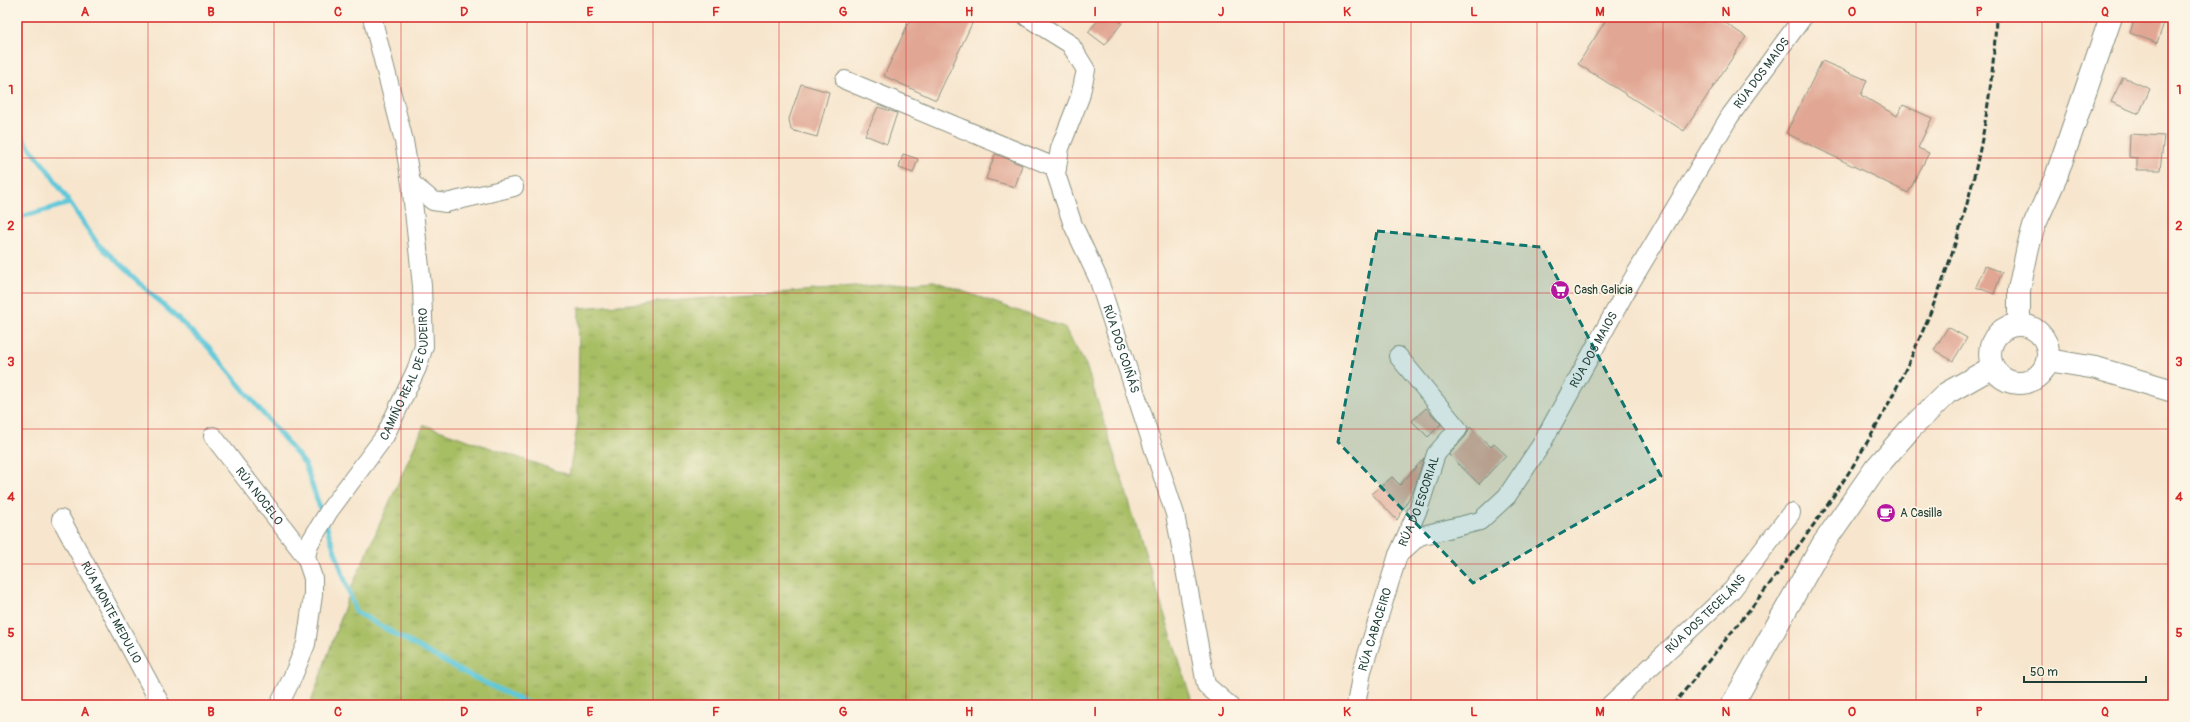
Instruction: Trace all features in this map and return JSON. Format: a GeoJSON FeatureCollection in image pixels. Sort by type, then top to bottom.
{"type":"FeatureCollection","features":[{"type":"Feature","properties":{"kind":"street","name":"CAMIÑO REAL DE CUDEIRO"},"geometry":{"type":"LineString","coordinates":[[306,557],[309,544],[329,512],[385,436],[417,368],[424,346],[422,286],[411,183],[404,142],[372,17]]}},
{"type":"Feature","properties":{"kind":"street","name":"RÚA DOS COIÑÁS"},"geometry":{"type":"LineString","coordinates":[[1027,17],[1070,44],[1086,70],[1080,97],[1060,148],[1056,174],[1073,225],[1098,278],[1175,514],[1206,685],[1229,705]]}},
{"type":"Feature","properties":{"kind":"street","name":"RÚA DOS MAIOS"},"geometry":{"type":"LineString","coordinates":[[1398,555],[1419,536],[1480,521],[1507,496],[1541,445],[1631,282],[1730,116],[1803,17]]}},
{"type":"Feature","properties":{"kind":"street"},"geometry":{"type":"LineString","coordinates":[[2019,326],[2019,290],[2034,226],[2056,177],[2111,17]]}},
{"type":"Feature","properties":{"kind":"street"},"geometry":{"type":"LineString","coordinates":[[845,80],[1057,168]]}},
{"type":"Feature","properties":{"kind":"street"},"geometry":{"type":"LineString","coordinates":[[411,183],[433,201],[446,203],[514,187]]}},
{"type":"Feature","properties":{"kind":"street"},"geometry":{"type":"LineString","coordinates":[[2019,326],[2031,328],[2042,336],[2048,347],[2048,360],[2046,367],[2036,378],[2023,383],[2016,383],[2002,378],[1993,367],[1990,353],[1995,339],[2005,329],[2019,326]]}},
{"type":"Feature","properties":{"kind":"street","name":"RÚA DO ESCORIAL"},"geometry":{"type":"LineString","coordinates":[[1398,356],[1458,429],[1436,454],[1419,506],[1398,555]]}},
{"type":"Feature","properties":{"kind":"street"},"geometry":{"type":"LineString","coordinates":[[2048,360],[2096,368],[2173,391]]}},
{"type":"Feature","properties":{"kind":"street"},"geometry":{"type":"LineString","coordinates":[[1732,705],[1822,544],[1876,469],[1910,429],[1947,393],[1993,367]]}},
{"type":"Feature","properties":{"kind":"street","name":"RÚA NOCELO"},"geometry":{"type":"LineString","coordinates":[[214,436],[306,557]]}},
{"type":"Feature","properties":{"kind":"street","name":"RÚA DOS TECELÁNS"},"geometry":{"type":"LineString","coordinates":[[1610,705],[1732,590],[1791,513]]}},
{"type":"Feature","properties":{"kind":"street","name":"RÚA MONTE MEDULIO"},"geometry":{"type":"LineString","coordinates":[[61,519],[161,705]]}},
{"type":"Feature","properties":{"kind":"street","name":"RÚA CABACEIRO"},"geometry":{"type":"LineString","coordinates":[[1356,705],[1362,671],[1398,555]]}},
{"type":"Feature","properties":{"kind":"street"},"geometry":{"type":"LineString","coordinates":[[279,705],[306,644],[313,595],[313,578],[306,557]]}},
{"type":"Feature","properties":{"kind":"highlighted area"},"geometry":{"type":"Polygon","coordinates":[[[1377,231],[1541,247],[1661,476],[1473,583],[1338,442],[1377,231]]]}},
{"type":"Feature","properties":{"kind":"green space"},"geometry":{"type":"Polygon","coordinates":[[[934,281],[1064,327],[1086,365],[1193,705],[310,705],[352,586],[424,425],[569,475],[578,422],[579,308],[934,281]]]}},
{"type":"Feature","properties":{"kind":"building"},"geometry":{"type":"Polygon","coordinates":[[[911,17],[975,17],[936,100],[884,76],[911,17]]]}},
{"type":"Feature","properties":{"kind":"building"},"geometry":{"type":"Polygon","coordinates":[[[1101,17],[1114,17],[1122,23],[1105,45],[1088,32],[1101,17]]]}},
{"type":"Feature","properties":{"kind":"building"},"geometry":{"type":"Polygon","coordinates":[[[1608,17],[1717,17],[1746,37],[1684,131],[1578,64],[1608,17]]]}},
{"type":"Feature","properties":{"kind":"building"},"geometry":{"type":"Polygon","coordinates":[[[2135,17],[2166,17],[2157,43],[2130,33],[2135,17]]]}},
{"type":"Feature","properties":{"kind":"building"},"geometry":{"type":"Polygon","coordinates":[[[1822,61],[1867,80],[1861,95],[1897,116],[1903,105],[1932,118],[1918,148],[1929,153],[1908,193],[1786,133],[1822,61]]]}},
{"type":"Feature","properties":{"kind":"building"},"geometry":{"type":"Polygon","coordinates":[[[2123,77],[2150,89],[2139,114],[2111,102],[2123,77]]]}},
{"type":"Feature","properties":{"kind":"building"},"geometry":{"type":"Polygon","coordinates":[[[801,84],[829,92],[817,137],[791,130],[789,119],[801,84]]]}},
{"type":"Feature","properties":{"kind":"building"},"geometry":{"type":"Polygon","coordinates":[[[878,107],[897,113],[887,144],[865,135],[878,107]]]}},
{"type":"Feature","properties":{"kind":"building"},"geometry":{"type":"Polygon","coordinates":[[[2130,134],[2164,136],[2160,170],[2137,170],[2137,158],[2129,157],[2130,134]]]}},
{"type":"Feature","properties":{"kind":"building"},"geometry":{"type":"Polygon","coordinates":[[[903,154],[918,159],[913,173],[899,168],[903,154]]]}},
{"type":"Feature","properties":{"kind":"building"},"geometry":{"type":"Polygon","coordinates":[[[995,154],[1022,165],[1015,187],[986,179],[995,154]]]}},
{"type":"Feature","properties":{"kind":"building"},"geometry":{"type":"Polygon","coordinates":[[[1985,266],[2002,272],[1994,294],[1976,287],[1985,266]]]}},
{"type":"Feature","properties":{"kind":"building"},"geometry":{"type":"Polygon","coordinates":[[[1948,327],[1967,338],[1953,361],[1934,350],[1948,327]]]}},
{"type":"Feature","properties":{"kind":"building"},"geometry":{"type":"Polygon","coordinates":[[[1426,408],[1441,424],[1428,437],[1412,421],[1426,408]]]}},
{"type":"Feature","properties":{"kind":"building"},"geometry":{"type":"Polygon","coordinates":[[[1470,427],[1491,447],[1494,444],[1506,455],[1479,484],[1449,455],[1466,436],[1470,427]]]}},
{"type":"Feature","properties":{"kind":"building"},"geometry":{"type":"Polygon","coordinates":[[[1424,458],[1414,489],[1397,520],[1372,494],[1392,477],[1400,485],[1424,458]]]}},
{"type":"Feature","properties":{"kind":"waterway"},"geometry":{"type":"LineString","coordinates":[[17,131],[50,173],[97,243],[208,347],[305,464],[322,514]]}},
{"type":"Feature","properties":{"kind":"waterway"},"geometry":{"type":"LineString","coordinates":[[17,218],[70,203]]}},
{"type":"Feature","properties":{"kind":"waterway"},"geometry":{"type":"LineString","coordinates":[[326,525],[356,612],[463,672],[531,705]]}},
{"type":"Feature","properties":{"kind":"railway"},"geometry":{"type":"LineString","coordinates":[[1673,705],[1781,569],[1832,499],[1877,425],[1901,378],[1924,329],[1943,279],[1960,228],[1974,176],[1985,123],[1992,70],[1996,17]]}},
{"type":"Feature","properties":{"kind":"place","name":"Cash Galicia"},"geometry":{"type":"Point","coordinates":[1560,290]}},
{"type":"Feature","properties":{"kind":"place","name":"A Casilla"},"geometry":{"type":"Point","coordinates":[1886,513]}}]}
